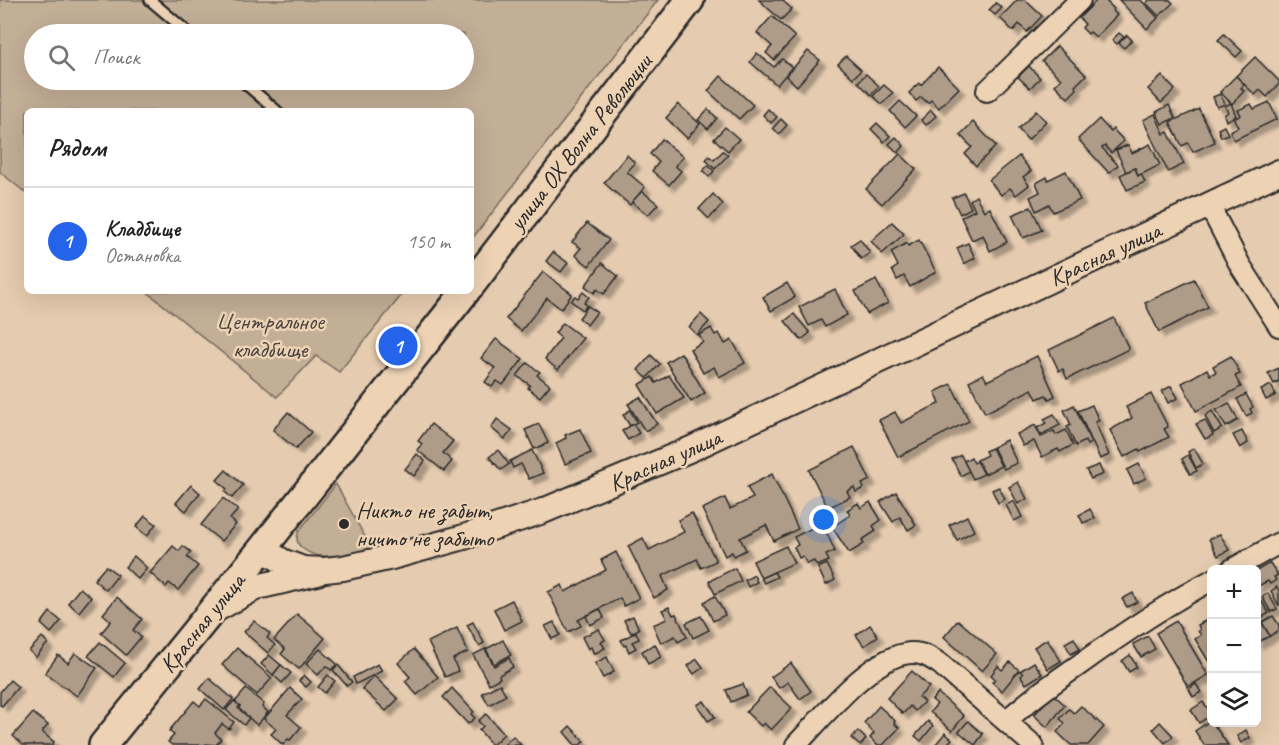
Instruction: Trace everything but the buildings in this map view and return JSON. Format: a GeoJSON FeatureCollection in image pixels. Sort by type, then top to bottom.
{"type":"FeatureCollection","features":[{"type":"Feature","properties":{"kind":"main road","name":"улица ОХ Волна Революции"},"geometry":{"type":"LineString","coordinates":[[474,281],[690,0]]}},
{"type":"Feature","properties":{"kind":"main road"},"geometry":{"type":"LineString","coordinates":[[262,549],[464,294]]}},
{"type":"Feature","properties":{"kind":"main road","name":"Красная улица"},"geometry":{"type":"LineString","coordinates":[[103,745],[262,549]]}},
{"type":"Feature","properties":{"kind":"street"},"geometry":{"type":"LineString","coordinates":[[987,92],[1080,0]]}},
{"type":"Feature","properties":{"kind":"street","name":"Красная улица"},"geometry":{"type":"LineString","coordinates":[[262,549],[284,562],[303,569],[343,568],[464,537],[543,511],[691,449],[1279,172]]}},
{"type":"Feature","properties":{"kind":"street"},"geometry":{"type":"LineString","coordinates":[[1209,205],[1240,265],[1279,326]]}},
{"type":"Feature","properties":{"kind":"street"},"geometry":{"type":"LineString","coordinates":[[1240,565],[1279,543]]}},
{"type":"Feature","properties":{"kind":"street"},"geometry":{"type":"LineString","coordinates":[[210,613],[257,587],[343,568]]}},
{"type":"Feature","properties":{"kind":"street"},"geometry":{"type":"LineString","coordinates":[[1006,721],[1039,693],[1123,633],[1207,583]]}},
{"type":"Feature","properties":{"kind":"street"},"geometry":{"type":"LineString","coordinates":[[796,745],[847,692],[877,667],[890,660],[913,653],[923,654],[940,664],[1033,745]]}},
{"type":"Feature","properties":{"kind":"lane"},"geometry":{"type":"LineString","coordinates":[[150,0],[178,24]]}},
{"type":"Feature","properties":{"kind":"lane"},"geometry":{"type":"LineString","coordinates":[[253,90],[274,108]]}},
{"type":"Feature","properties":{"kind":"green space"},"geometry":{"type":"Polygon","coordinates":[[[0,0],[658,0],[474,236],[474,108],[24,108],[24,192],[0,172],[0,0]]]}},
{"type":"Feature","properties":{"kind":"green space","name":"Центральное кладбище"},"geometry":{"type":"Polygon","coordinates":[[[150,294],[403,294],[339,372],[316,356],[277,397],[150,294]]]}},
{"type":"Feature","properties":{"kind":"green space"},"geometry":{"type":"Polygon","coordinates":[[[336,484],[371,548],[336,556],[309,553],[299,544],[298,533],[336,484]]]}},
{"type":"Feature","properties":{"kind":"place","name":"Кладбище"},"geometry":{"type":"Point","coordinates":[398,346]}},
{"type":"Feature","properties":{"kind":"place","name":"Никто не забыт, ничто не забыто"},"geometry":{"type":"Point","coordinates":[344,524]}}]}
